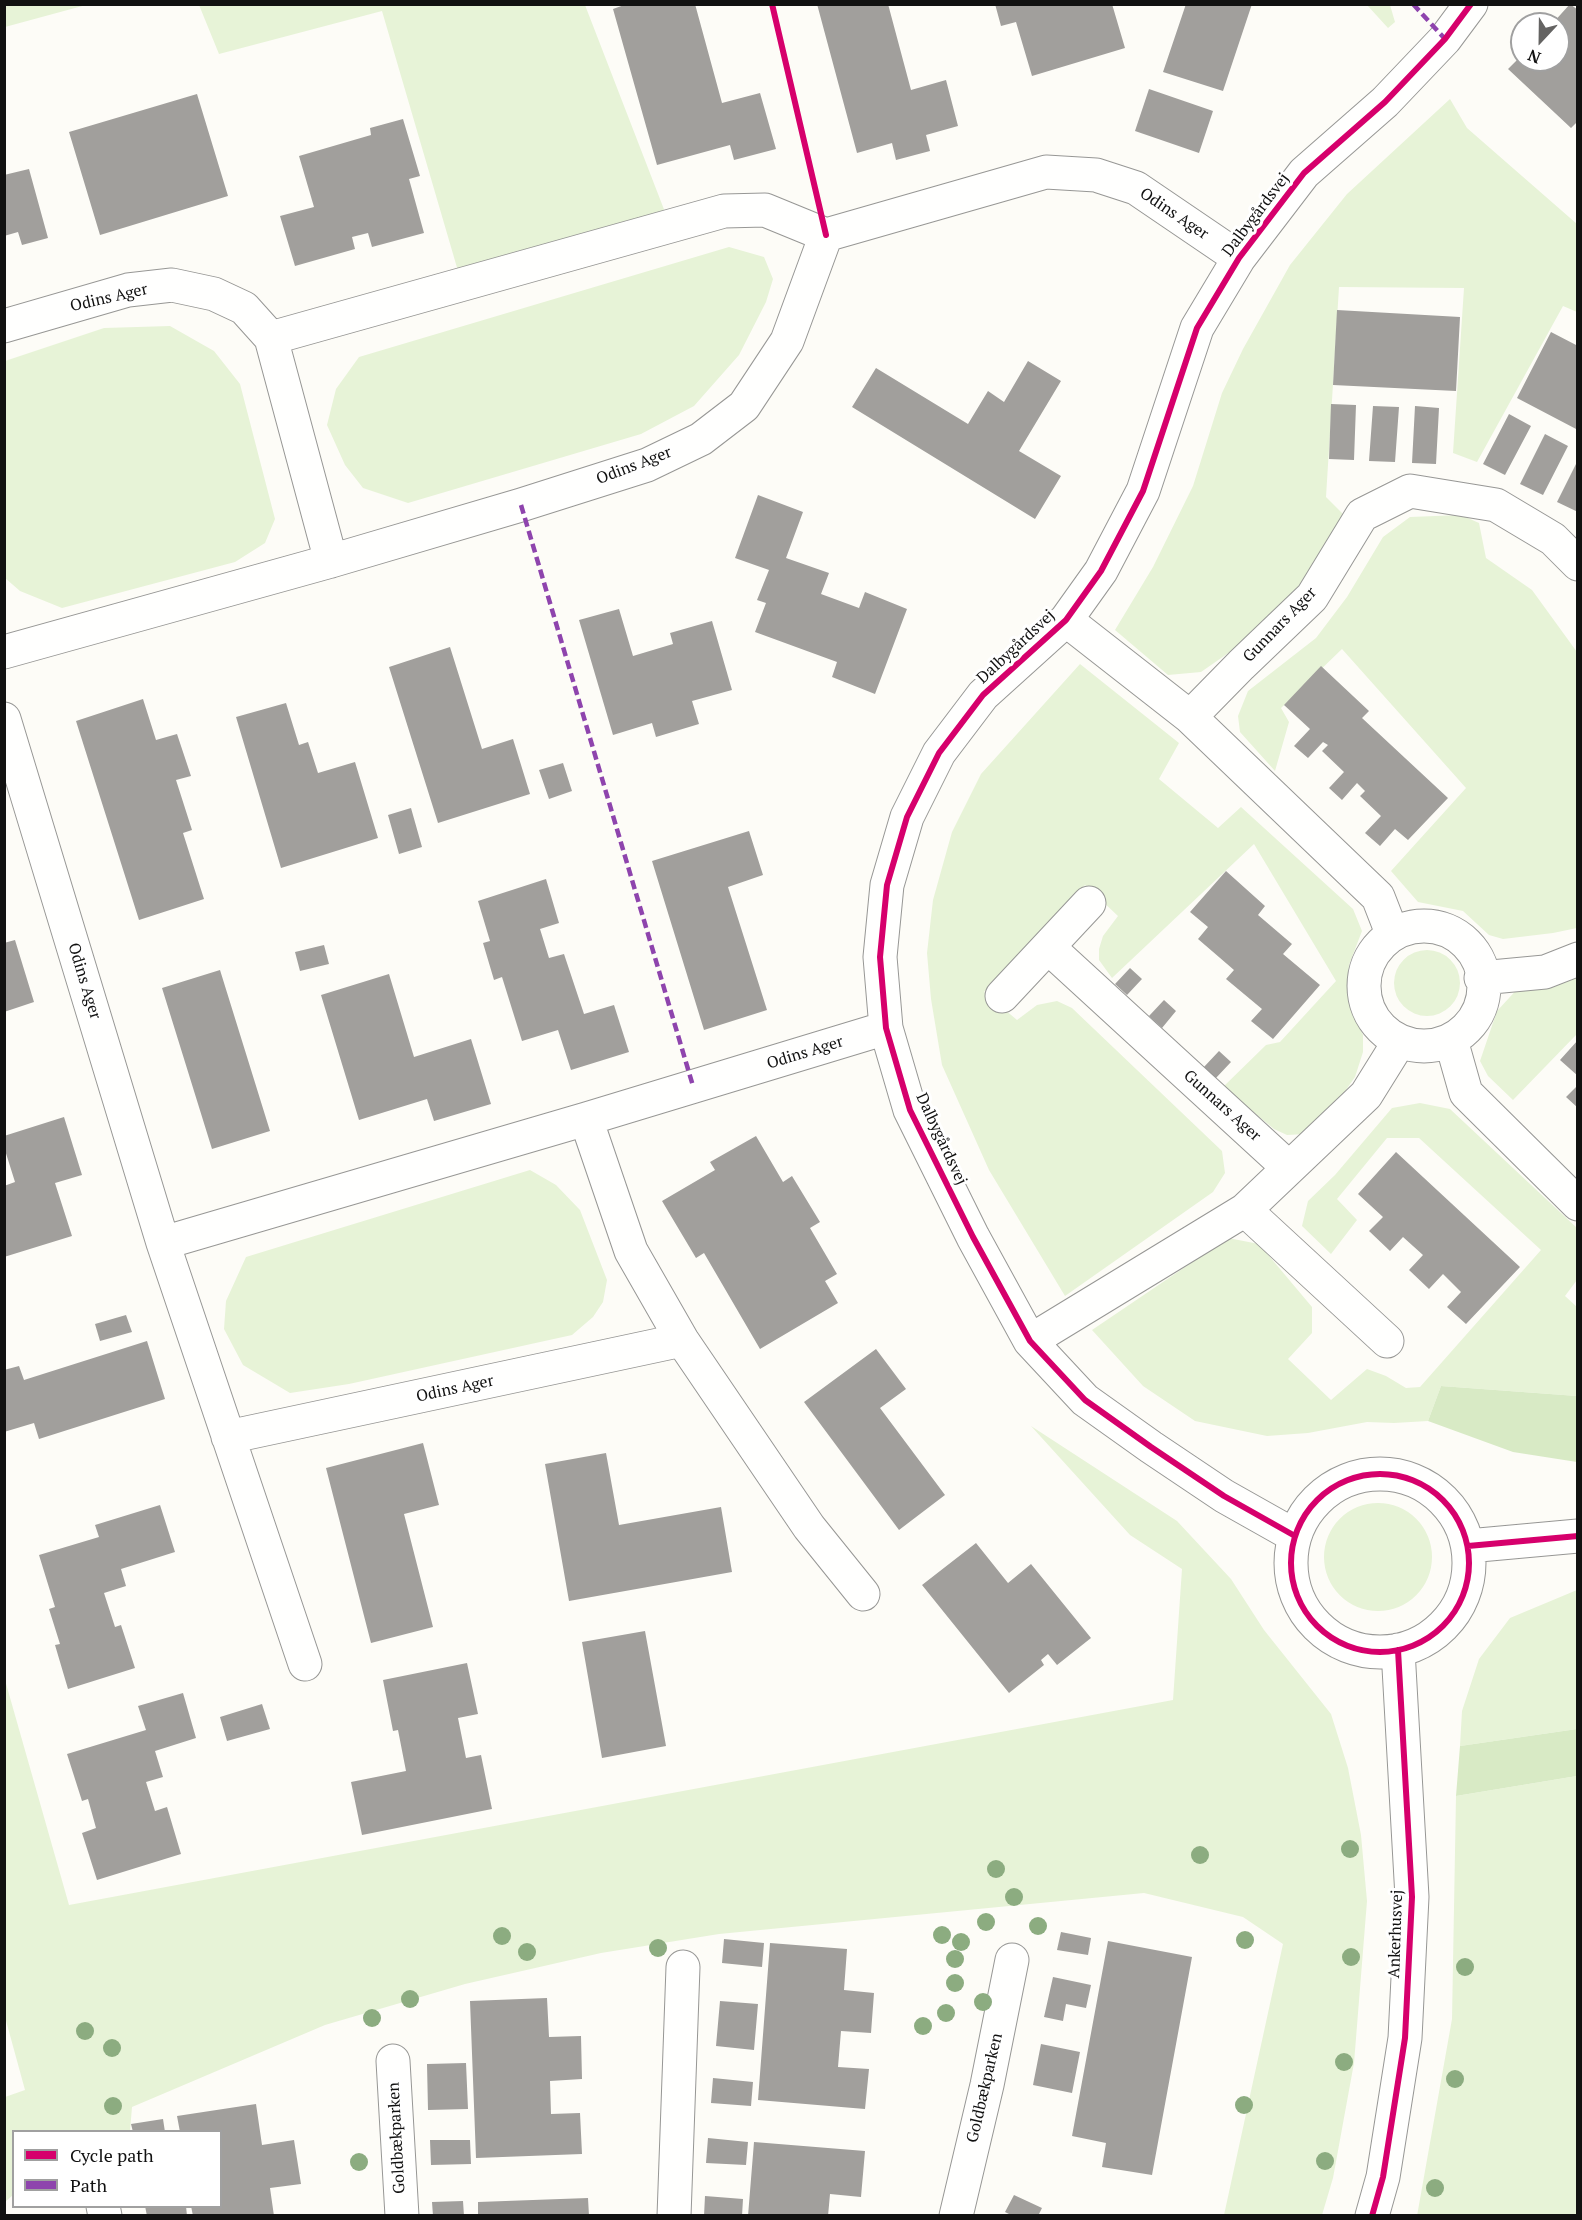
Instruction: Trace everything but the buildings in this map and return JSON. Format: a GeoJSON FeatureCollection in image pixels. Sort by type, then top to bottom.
{"type":"FeatureCollection","features":[{"type":"Feature","properties":{"kind":"street","name":"Dalbygårdsvej"},"geometry":{"type":"LineString","coordinates":[[1295,1536],[1224,1496],[1085,1400],[1030,1341],[973,1237],[910,1110],[886,1028],[880,957],[886,885],[907,817],[939,753],[983,695],[1066,620],[1101,572],[1143,491],[1197,328],[1239,258],[1304,173],[1385,102],[1444,39],[1471,4]]}},
{"type":"Feature","properties":{"kind":"street","name":"Odins Ager"},"geometry":{"type":"LineString","coordinates":[[4,652],[331,561],[521,505],[647,465],[701,439],[744,406],[788,341],[826,235],[1046,172],[1096,175],[1136,188],[1239,258]]}},
{"type":"Feature","properties":{"kind":"street"},"geometry":{"type":"LineString","coordinates":[[271,338],[724,211],[765,210],[826,235]]}},
{"type":"Feature","properties":{"kind":"street","name":"Odins Ager"},"geometry":{"type":"LineString","coordinates":[[4,326],[128,290],[172,285],[214,294],[244,308],[271,338],[331,561]]}},
{"type":"Feature","properties":{"kind":"street","name":"Gunnars Ager"},"geometry":{"type":"LineString","coordinates":[[1190,717],[1241,664],[1312,597],[1362,515],[1410,491],[1496,505],[1553,539],[1578,564]]}},
{"type":"Feature","properties":{"kind":"street"},"geometry":{"type":"LineString","coordinates":[[1066,620],[1190,717],[1378,897],[1392,933]]}},
{"type":"Feature","properties":{"kind":"street","name":"Odins Ager"},"geometry":{"type":"LineString","coordinates":[[4,719],[163,1243],[305,1664]]}},
{"type":"Feature","properties":{"kind":"street"},"geometry":{"type":"LineString","coordinates":[[1002,996],[1089,903]]}},
{"type":"Feature","properties":{"kind":"street"},"geometry":{"type":"LineString","coordinates":[[1413,926],[1454,932],[1478,957],[1481,978],[1484,996],[1472,1022],[1451,1040],[1431,1046],[1412,1046],[1400,1042],[1374,1022],[1362,983],[1376,946],[1392,933],[1413,926]]}},
{"type":"Feature","properties":{"kind":"street","name":"Gunnars Ager"},"geometry":{"type":"LineString","coordinates":[[1048,947],[1290,1168]]}},
{"type":"Feature","properties":{"kind":"street"},"geometry":{"type":"LineString","coordinates":[[1481,978],[1545,972],[1578,959]]}},
{"type":"Feature","properties":{"kind":"street","name":"Odins Ager"},"geometry":{"type":"LineString","coordinates":[[163,1243],[886,1028]]}},
{"type":"Feature","properties":{"kind":"street"},"geometry":{"type":"LineString","coordinates":[[1451,1040],[1466,1093],[1578,1204]]}},
{"type":"Feature","properties":{"kind":"street"},"geometry":{"type":"LineString","coordinates":[[1030,1341],[1245,1210],[1366,1095],[1400,1042]]}},
{"type":"Feature","properties":{"kind":"street"},"geometry":{"type":"LineString","coordinates":[[586,1119],[631,1251],[682,1340],[809,1527],[863,1594]]}},
{"type":"Feature","properties":{"kind":"street"},"geometry":{"type":"LineString","coordinates":[[1245,1210],[1387,1341]]}},
{"type":"Feature","properties":{"kind":"street","name":"Odins Ager"},"geometry":{"type":"LineString","coordinates":[[228,1437],[682,1340]]}},
{"type":"Feature","properties":{"kind":"street"},"geometry":{"type":"LineString","coordinates":[[1386,1473],[1414,1480],[1439,1496],[1458,1518],[1468,1546],[1469,1574],[1461,1600],[1446,1624],[1424,1641],[1398,1650],[1371,1652],[1346,1645],[1323,1631],[1306,1612],[1295,1588],[1291,1562],[1295,1536],[1308,1510],[1329,1489],[1356,1476],[1386,1473]]}},
{"type":"Feature","properties":{"kind":"street"},"geometry":{"type":"LineString","coordinates":[[1468,1546],[1578,1536]]}},
{"type":"Feature","properties":{"kind":"street","name":"Ankerhusvej"},"geometry":{"type":"LineString","coordinates":[[1372,2216],[1383,2177],[1405,2038],[1412,1897],[1398,1650]]}},
{"type":"Feature","properties":{"kind":"street","name":"Goldbækparken"},"geometry":{"type":"LineString","coordinates":[[956,2216],[987,2085],[1012,1960]]}},
{"type":"Feature","properties":{"kind":"street"},"geometry":{"type":"LineString","coordinates":[[674,2216],[683,1967]]}},
{"type":"Feature","properties":{"kind":"street","name":"Goldbækparken"},"geometry":{"type":"LineString","coordinates":[[393,2061],[402,2216]]}},
{"type":"Feature","properties":{"kind":"green space"},"geometry":{"type":"Polygon","coordinates":[[[5,4],[86,4],[86,5],[5,27],[5,4]]]}},
{"type":"Feature","properties":{"kind":"green space"},"geometry":{"type":"Polygon","coordinates":[[[199,5],[585,5],[665,212],[458,271],[382,11],[219,54],[199,5]]]}},
{"type":"Feature","properties":{"kind":"green space"},"geometry":{"type":"Polygon","coordinates":[[[1367,5],[1390,5],[1395,22],[1388,28],[1367,5]]]}},
{"type":"Feature","properties":{"kind":"green space"},"geometry":{"type":"Polygon","coordinates":[[[1450,99],[1467,128],[1577,224],[1577,312],[1563,306],[1477,462],[1453,453],[1464,288],[1339,287],[1326,497],[1346,517],[1291,599],[1250,638],[1201,672],[1168,675],[1115,630],[1153,567],[1193,486],[1222,393],[1243,349],[1290,265],[1347,194],[1450,99]]]}},
{"type":"Feature","properties":{"kind":"green space"},"geometry":{"type":"Polygon","coordinates":[[[729,247],[764,257],[773,279],[766,302],[739,355],[694,406],[641,434],[408,503],[363,488],[345,465],[327,425],[336,389],[359,357],[729,247]]]}},
{"type":"Feature","properties":{"kind":"green space"},"geometry":{"type":"Polygon","coordinates":[[[170,326],[214,351],[240,384],[275,519],[265,543],[235,562],[62,608],[20,591],[5,578],[5,361],[104,328],[170,326]]]}},
{"type":"Feature","properties":{"kind":"green space"},"geometry":{"type":"Polygon","coordinates":[[[1461,515],[1479,523],[1486,558],[1532,590],[1577,652],[1577,928],[1503,939],[1489,935],[1463,911],[1418,902],[1391,871],[1466,788],[1342,649],[1281,708],[1289,722],[1275,771],[1240,732],[1238,716],[1248,691],[1316,638],[1347,597],[1383,537],[1410,517],[1461,515]]]}},
{"type":"Feature","properties":{"kind":"green space"},"geometry":{"type":"Polygon","coordinates":[[[1080,664],[1179,743],[1159,779],[1218,828],[1241,807],[1353,909],[1362,931],[1349,965],[1348,999],[1363,1035],[1363,1052],[1355,1077],[1322,1124],[1306,1134],[1287,1135],[1274,1129],[1223,1087],[1266,1045],[1280,1042],[1336,981],[1254,844],[1112,978],[1099,960],[1099,949],[1103,936],[1118,916],[1085,885],[984,992],[1017,1020],[1037,1005],[1057,1001],[1072,1008],[1222,1151],[1225,1173],[1213,1192],[1065,1296],[989,1170],[942,1065],[931,999],[927,953],[933,900],[952,832],[981,774],[1080,664]]]}},
{"type":"Feature","properties":{"kind":"green space"},"geometry":{"type":"Polygon","coordinates":[[[1421,950],[1433,950],[1451,959],[1458,970],[1460,983],[1458,996],[1451,1007],[1440,1014],[1421,1016],[1408,1011],[1399,1002],[1394,989],[1394,977],[1399,964],[1408,955],[1421,950]]]}},
{"type":"Feature","properties":{"kind":"green space"},"geometry":{"type":"Polygon","coordinates":[[[1577,973],[1577,1034],[1513,1100],[1488,1076],[1480,1061],[1497,1011],[1521,985],[1577,973]]]}},
{"type":"Feature","properties":{"kind":"green space"},"geometry":{"type":"Polygon","coordinates":[[[1420,1103],[1450,1109],[1577,1228],[1577,1280],[1565,1296],[1577,1307],[1577,1396],[1441,1386],[1428,1421],[1367,1422],[1308,1433],[1267,1436],[1195,1421],[1143,1386],[1092,1330],[1228,1238],[1259,1244],[1312,1307],[1312,1333],[1288,1359],[1331,1400],[1367,1369],[1386,1376],[1406,1388],[1420,1387],[1541,1250],[1419,1138],[1387,1138],[1337,1199],[1357,1220],[1331,1254],[1302,1226],[1308,1201],[1335,1175],[1392,1108],[1420,1103]]]}},
{"type":"Feature","properties":{"kind":"green space"},"geometry":{"type":"Polygon","coordinates":[[[530,1170],[556,1185],[580,1210],[607,1280],[603,1302],[593,1317],[572,1335],[349,1384],[290,1393],[243,1365],[224,1329],[226,1301],[246,1257],[530,1170]]]}},
{"type":"Feature","properties":{"kind":"green space"},"geometry":{"type":"Polygon","coordinates":[[[1441,1386],[1577,1396],[1577,1462],[1513,1452],[1428,1421],[1441,1386]]]}},
{"type":"Feature","properties":{"kind":"green space"},"geometry":{"type":"Polygon","coordinates":[[[1031,1426],[1177,1521],[1231,1579],[1264,1630],[1331,1714],[1348,1768],[1361,1835],[1367,1901],[1354,2063],[1333,2178],[1322,2215],[1224,2215],[1283,1944],[1243,1917],[1144,1893],[719,1934],[601,1953],[465,1984],[325,2025],[132,2107],[130,2130],[12,2130],[12,2196],[5,2202],[5,2097],[25,2090],[5,2017],[5,1680],[69,1905],[1173,1700],[1182,1569],[1130,1535],[1031,1426]]]}},
{"type":"Feature","properties":{"kind":"green space"},"geometry":{"type":"Polygon","coordinates":[[[1378,1503],[1399,1507],[1416,1519],[1428,1536],[1432,1557],[1428,1578],[1416,1595],[1399,1607],[1378,1611],[1357,1607],[1340,1595],[1328,1578],[1324,1557],[1328,1536],[1340,1519],[1357,1507],[1378,1503]]]}},
{"type":"Feature","properties":{"kind":"green space"},"geometry":{"type":"Polygon","coordinates":[[[1577,1590],[1577,1729],[1460,1746],[1462,1711],[1479,1659],[1510,1618],[1577,1590]]]}},
{"type":"Feature","properties":{"kind":"green space"},"geometry":{"type":"Polygon","coordinates":[[[1577,1729],[1577,1776],[1456,1796],[1460,1746],[1577,1729]]]}},
{"type":"Feature","properties":{"kind":"green space"},"geometry":{"type":"Polygon","coordinates":[[[1577,1776],[1577,2215],[1417,2216],[1452,2019],[1456,1796],[1577,1776]]]}},
{"type":"Feature","properties":{"kind":"marked path"},"geometry":{"type":"LineString","coordinates":[[1413,4],[1445,39]]}},
{"type":"Feature","properties":{"kind":"marked path"},"geometry":{"type":"LineString","coordinates":[[521,505],[693,1086]]}},
{"type":"Feature","properties":{"kind":"cycle path"},"geometry":{"type":"LineString","coordinates":[[772,4],[826,235]]}},
{"type":"Feature","properties":{"kind":"cycle path"},"geometry":{"type":"LineString","coordinates":[[1295,1536],[1224,1496],[1085,1400],[1030,1341],[973,1237],[910,1110],[886,1028],[880,957],[887,885],[907,817],[939,753],[983,695],[1066,620],[1101,571],[1143,491],[1197,328],[1239,258],[1304,173],[1385,102],[1445,39],[1471,4]]}},
{"type":"Feature","properties":{"kind":"cycle path"},"geometry":{"type":"LineString","coordinates":[[1380,1474],[1414,1481],[1443,1500],[1462,1529],[1469,1563],[1462,1597],[1443,1626],[1414,1645],[1380,1652],[1346,1645],[1317,1626],[1298,1597],[1291,1563],[1298,1529],[1317,1500],[1346,1481],[1380,1474]]}},
{"type":"Feature","properties":{"kind":"cycle path"},"geometry":{"type":"LineString","coordinates":[[1468,1546],[1578,1536]]}},
{"type":"Feature","properties":{"kind":"cycle path"},"geometry":{"type":"LineString","coordinates":[[1372,2216],[1383,2177],[1405,2038],[1412,1897],[1398,1650]]}}]}
